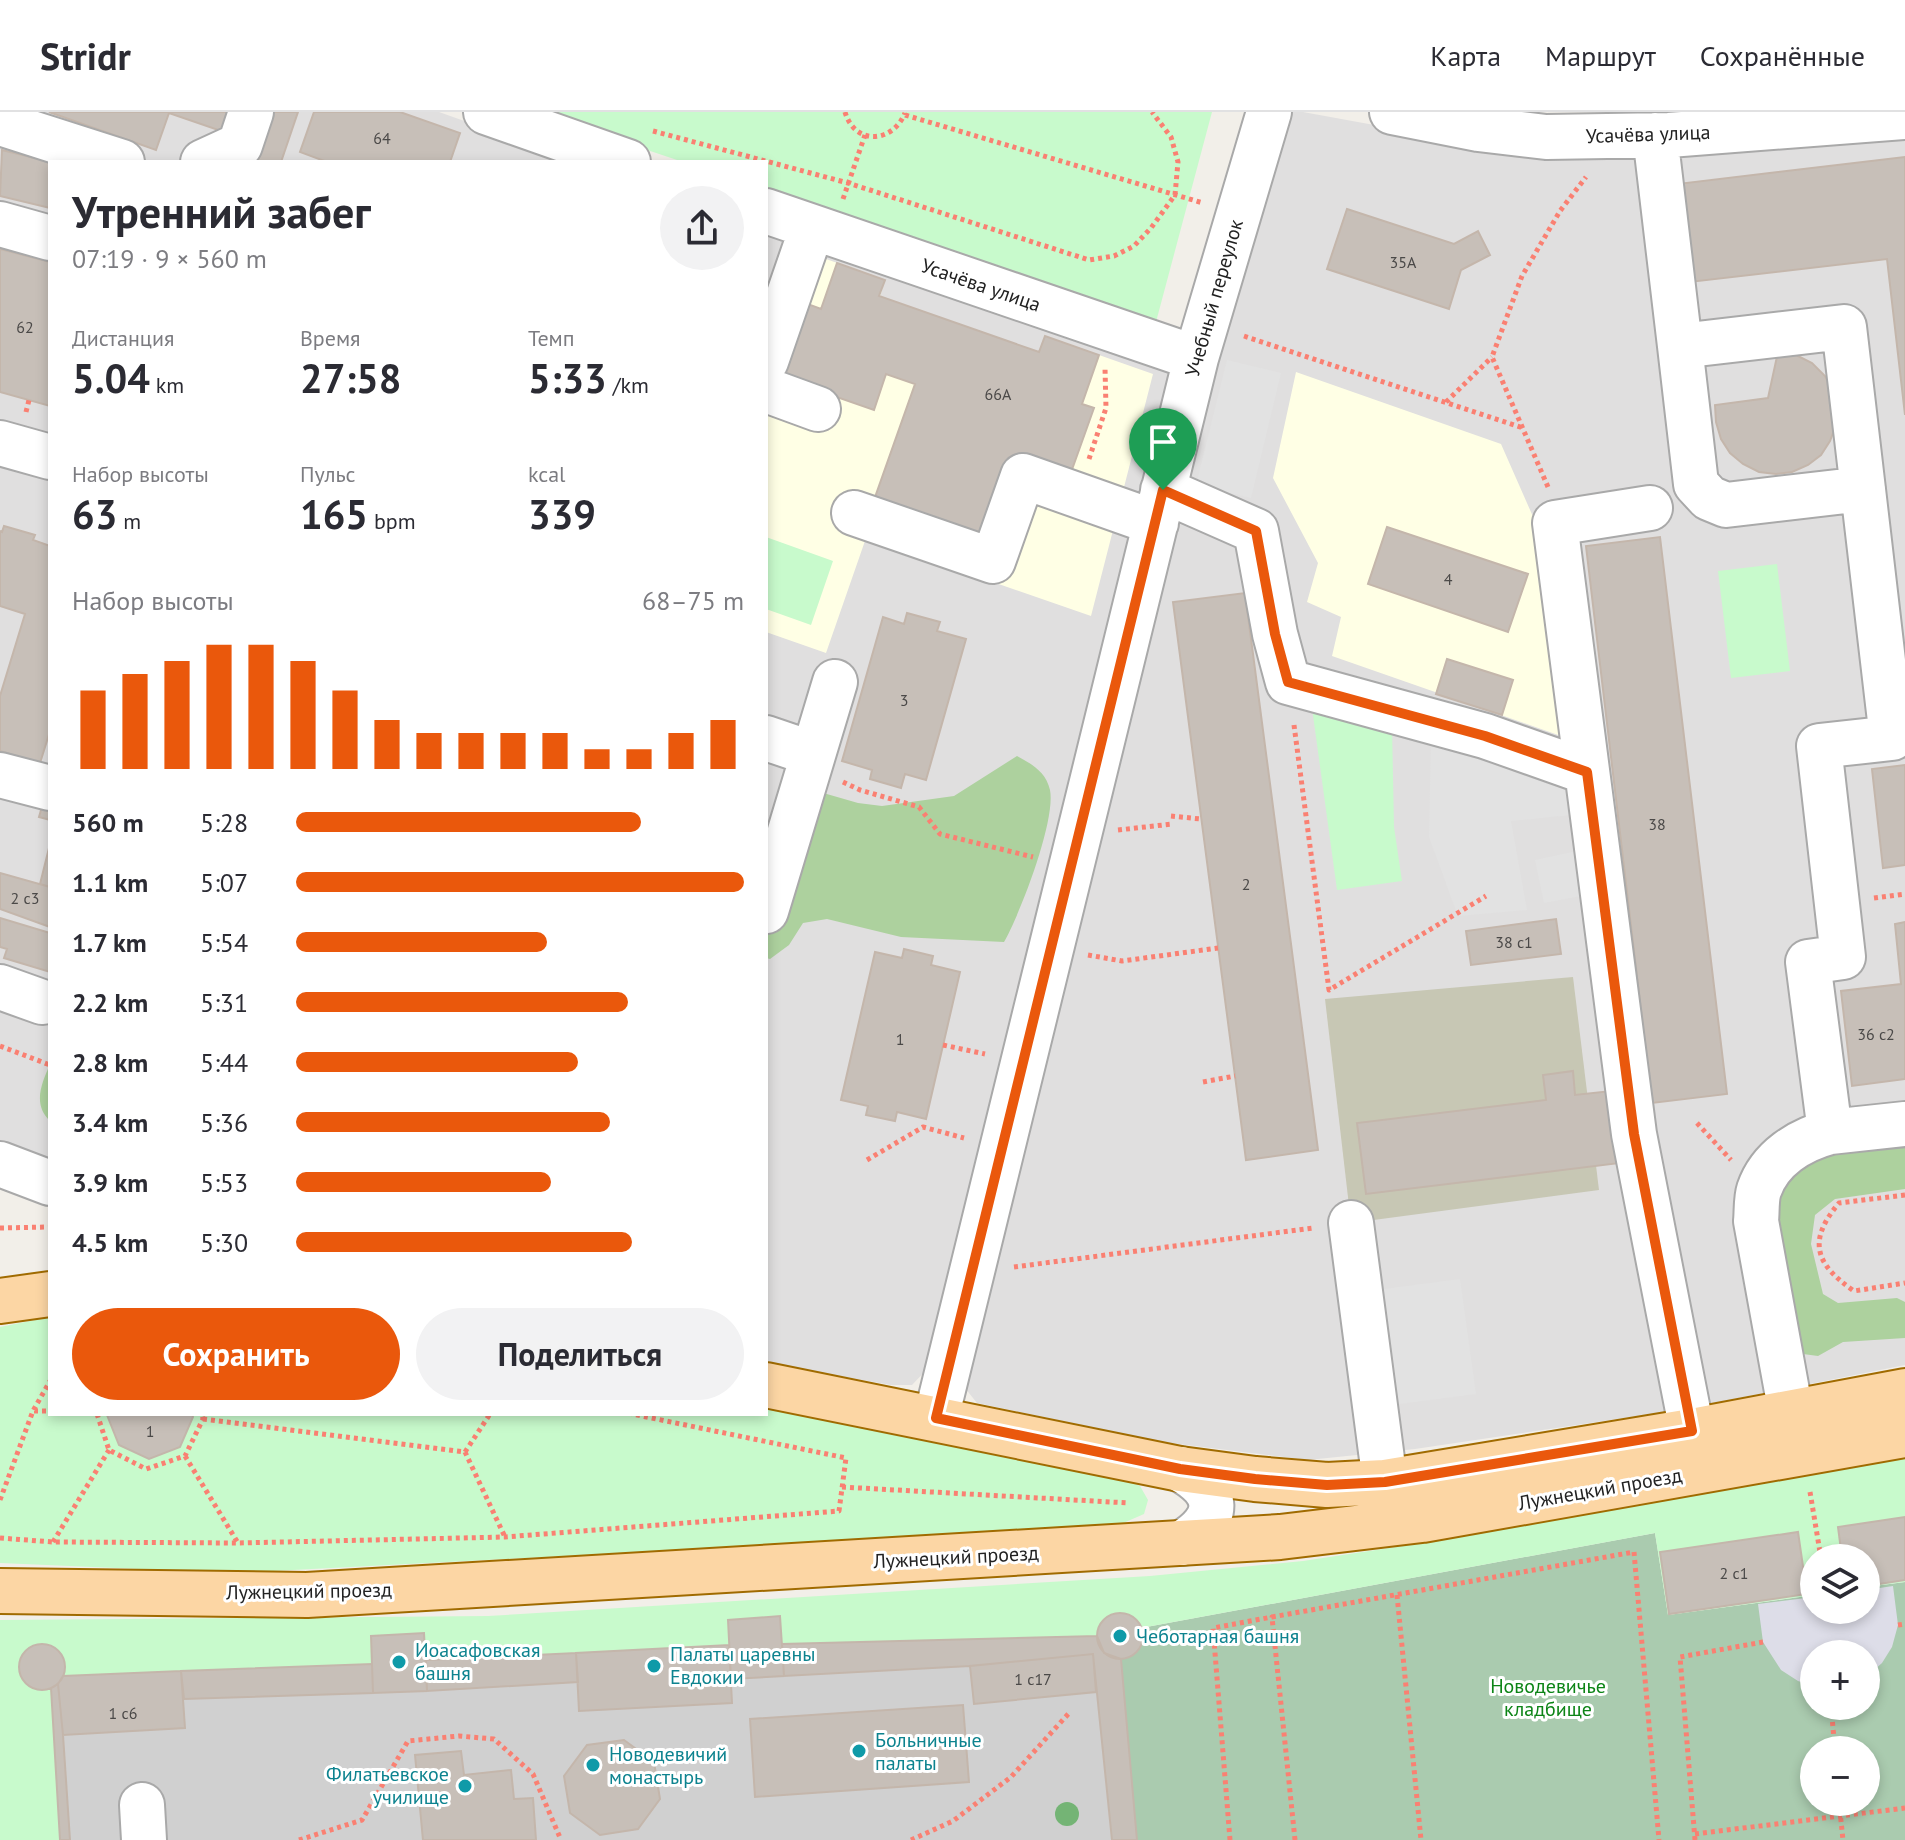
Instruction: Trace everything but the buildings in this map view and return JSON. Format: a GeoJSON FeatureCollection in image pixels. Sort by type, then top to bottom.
{"type":"FeatureCollection","features":[{"type":"Feature","properties":{"kind":"main road"},"geometry":{"type":"LineString","coordinates":[[0,1301],[48,1294]]}},
{"type":"Feature","properties":{"kind":"main road","name":"Лужнецкий проезд"},"geometry":{"type":"LineString","coordinates":[[768,1385],[1180,1469],[1307,1484],[1385,1482],[1692,1431],[1905,1391]]}},
{"type":"Feature","properties":{"kind":"main road","name":"Лужнецкий проезд"},"geometry":{"type":"LineString","coordinates":[[0,1591],[307,1595],[1280,1537],[1422,1520],[1905,1435]]}},
{"type":"Feature","properties":{"kind":"street"},"geometry":{"type":"LineString","coordinates":[[207,160],[240,145],[251,112]]}},
{"type":"Feature","properties":{"kind":"street"},"geometry":{"type":"LineString","coordinates":[[486,112],[556,150],[640,146]]}},
{"type":"Feature","properties":{"kind":"street","name":"Учебный переулок"},"geometry":{"type":"LineString","coordinates":[[936,1418],[1196,358],[1269,112]]}},
{"type":"Feature","properties":{"kind":"street","name":"Усачёва улица"},"geometry":{"type":"LineString","coordinates":[[1392,112],[1478,129],[1546,137],[1663,127],[1905,117]]}},
{"type":"Feature","properties":{"kind":"street"},"geometry":{"type":"LineString","coordinates":[[0,123],[116,160]]}},
{"type":"Feature","properties":{"kind":"street"},"geometry":{"type":"LineString","coordinates":[[1663,127],[1680,346],[1696,484],[1709,498],[1726,505],[1863,489]]}},
{"type":"Feature","properties":{"kind":"street","name":"Усачёва улица"},"geometry":{"type":"LineString","coordinates":[[768,211],[825,220],[1196,358]]}},
{"type":"Feature","properties":{"kind":"street"},"geometry":{"type":"LineString","coordinates":[[768,356],[825,220]]}},
{"type":"Feature","properties":{"kind":"street"},"geometry":{"type":"LineString","coordinates":[[0,224],[48,237]]}},
{"type":"Feature","properties":{"kind":"street"},"geometry":{"type":"LineString","coordinates":[[1680,346],[1844,327],[1892,738],[1819,746],[1843,957],[1808,962],[1830,1132]]}},
{"type":"Feature","properties":{"kind":"street"},"geometry":{"type":"LineString","coordinates":[[768,391],[818,409]]}},
{"type":"Feature","properties":{"kind":"street"},"geometry":{"type":"LineString","coordinates":[[0,443],[48,456]]}},
{"type":"Feature","properties":{"kind":"street"},"geometry":{"type":"LineString","coordinates":[[854,513],[993,561],[1023,476],[1078,494],[1160,506],[1256,531],[1275,634],[1288,682],[1485,736],[1587,772]]}},
{"type":"Feature","properties":{"kind":"street"},"geometry":{"type":"LineString","coordinates":[[1650,508],[1555,523],[1634,1134],[1692,1431]]}},
{"type":"Feature","properties":{"kind":"street"},"geometry":{"type":"LineString","coordinates":[[768,904],[835,682]]}},
{"type":"Feature","properties":{"kind":"street"},"geometry":{"type":"LineString","coordinates":[[768,739],[811,760]]}},
{"type":"Feature","properties":{"kind":"street"},"geometry":{"type":"LineString","coordinates":[[0,775],[48,787]]}},
{"type":"Feature","properties":{"kind":"street"},"geometry":{"type":"LineString","coordinates":[[0,987],[42,1002]]}},
{"type":"Feature","properties":{"kind":"street"},"geometry":{"type":"LineString","coordinates":[[1791,1413],[1756,1221],[1759,1190],[1789,1149],[1810,1138],[1830,1132],[1905,1124]]}},
{"type":"Feature","properties":{"kind":"street"},"geometry":{"type":"LineString","coordinates":[[0,1164],[48,1182]]}},
{"type":"Feature","properties":{"kind":"street"},"geometry":{"type":"LineString","coordinates":[[1351,1223],[1385,1482]]}},
{"type":"Feature","properties":{"kind":"street"},"geometry":{"type":"LineString","coordinates":[[1180,1469],[1206,1486],[1212,1499],[1211,1513],[1203,1527],[1182,1543]]}},
{"type":"Feature","properties":{"kind":"path"},"geometry":{"type":"LineString","coordinates":[[845,112],[855,129],[865,135],[878,137],[889,133],[899,126],[905,114],[1238,214]]}},
{"type":"Feature","properties":{"kind":"path"},"geometry":{"type":"LineString","coordinates":[[768,169],[848,183],[1089,260],[1114,256],[1134,246],[1175,195],[1178,162],[1175,149],[1171,137],[1152,112]]}},
{"type":"Feature","properties":{"kind":"path"},"geometry":{"type":"LineString","coordinates":[[825,220],[848,183],[865,135]]}},
{"type":"Feature","properties":{"kind":"path"},"geometry":{"type":"LineString","coordinates":[[640,146],[719,160]]}},
{"type":"Feature","properties":{"kind":"path"},"geometry":{"type":"LineString","coordinates":[[1446,402],[1492,357],[1522,276],[1560,211],[1587,175]]}},
{"type":"Feature","properties":{"kind":"path"},"geometry":{"type":"LineString","coordinates":[[1239,334],[1523,428]]}},
{"type":"Feature","properties":{"kind":"path"},"geometry":{"type":"LineString","coordinates":[[1078,494],[1106,408],[1106,357]]}},
{"type":"Feature","properties":{"kind":"path"},"geometry":{"type":"LineString","coordinates":[[1492,357],[1564,522]]}},
{"type":"Feature","properties":{"kind":"path"},"geometry":{"type":"LineString","coordinates":[[1288,682],[1329,990],[1486,896]]}},
{"type":"Feature","properties":{"kind":"path"},"geometry":{"type":"LineString","coordinates":[[811,760],[860,790],[919,807],[940,834],[1042,859]]}},
{"type":"Feature","properties":{"kind":"path"},"geometry":{"type":"LineString","coordinates":[[1171,816],[1201,819]]}},
{"type":"Feature","properties":{"kind":"path"},"geometry":{"type":"LineString","coordinates":[[1874,898],[1905,894]]}},
{"type":"Feature","properties":{"kind":"path"},"geometry":{"type":"LineString","coordinates":[[1083,954],[1122,961],[1218,948]]}},
{"type":"Feature","properties":{"kind":"path"},"geometry":{"type":"LineString","coordinates":[[943,1045],[993,1056]]}},
{"type":"Feature","properties":{"kind":"path"},"geometry":{"type":"LineString","coordinates":[[0,1046],[48,1064]]}},
{"type":"Feature","properties":{"kind":"path"},"geometry":{"type":"LineString","coordinates":[[1203,1082],[1235,1076]]}},
{"type":"Feature","properties":{"kind":"path"},"geometry":{"type":"LineString","coordinates":[[867,1160],[923,1127],[971,1140]]}},
{"type":"Feature","properties":{"kind":"path"},"geometry":{"type":"LineString","coordinates":[[1905,1195],[1839,1203],[1825,1219],[1819,1238],[1822,1259],[1831,1275],[1854,1291],[1905,1283]]}},
{"type":"Feature","properties":{"kind":"path"},"geometry":{"type":"LineString","coordinates":[[1008,1267],[1351,1223]]}},
{"type":"Feature","properties":{"kind":"path"},"geometry":{"type":"LineString","coordinates":[[0,1228],[48,1227]]}},
{"type":"Feature","properties":{"kind":"path"},"geometry":{"type":"LineString","coordinates":[[0,1500],[33,1411],[48,1385]]}},
{"type":"Feature","properties":{"kind":"path"},"geometry":{"type":"LineString","coordinates":[[33,1411],[48,1411]]}},
{"type":"Feature","properties":{"kind":"path"},"geometry":{"type":"LineString","coordinates":[[98,1416],[109,1450],[146,1469],[185,1456],[202,1416],[465,1452]]}},
{"type":"Feature","properties":{"kind":"path"},"geometry":{"type":"LineString","coordinates":[[465,1452],[489,1416]]}},
{"type":"Feature","properties":{"kind":"path"},"geometry":{"type":"LineString","coordinates":[[0,1538],[53,1542],[238,1543],[505,1537],[839,1511],[846,1458],[642,1416]]}},
{"type":"Feature","properties":{"kind":"path"},"geometry":{"type":"LineString","coordinates":[[53,1542],[109,1450]]}},
{"type":"Feature","properties":{"kind":"path"},"geometry":{"type":"LineString","coordinates":[[465,1452],[505,1537]]}},
{"type":"Feature","properties":{"kind":"path"},"geometry":{"type":"LineString","coordinates":[[185,1456],[238,1543]]}},
{"type":"Feature","properties":{"kind":"path"},"geometry":{"type":"LineString","coordinates":[[842,1487],[1131,1503]]}},
{"type":"Feature","properties":{"kind":"path"},"geometry":{"type":"LineString","coordinates":[[1809,1487],[1819,1544]]}},
{"type":"Feature","properties":{"kind":"path"},"geometry":{"type":"LineString","coordinates":[[1230,1840],[1213,1628],[1634,1552],[1659,1840]]}},
{"type":"Feature","properties":{"kind":"path"},"geometry":{"type":"LineString","coordinates":[[1397,1595],[1421,1840]]}},
{"type":"Feature","properties":{"kind":"path"},"geometry":{"type":"LineString","coordinates":[[1272,1617],[1295,1840]]}},
{"type":"Feature","properties":{"kind":"path"},"geometry":{"type":"LineString","coordinates":[[1763,1642],[1680,1657],[1695,1837],[1834,1816]]}},
{"type":"Feature","properties":{"kind":"path"},"geometry":{"type":"LineString","coordinates":[[911,1840],[953,1821],[1011,1777],[1070,1712]]}},
{"type":"Feature","properties":{"kind":"path"},"geometry":{"type":"LineString","coordinates":[[299,1840],[362,1820],[408,1741],[459,1736],[494,1739],[533,1774],[561,1840]]}},
{"type":"Feature","properties":{"kind":"path"},"geometry":{"type":"LineString","coordinates":[[1880,1811],[1905,1808]]}},
{"type":"Feature","properties":{"kind":"path"},"geometry":{"type":"LineString","coordinates":[[1841,1816],[1843,1840]]}},
{"type":"Feature","properties":{"kind":"shaded area"},"geometry":{"type":"Polygon","coordinates":[[[0,112],[439,112],[574,160],[48,160],[48,1160],[0,1141],[0,112]]]}},
{"type":"Feature","properties":{"kind":"shaded area"},"geometry":{"type":"Polygon","coordinates":[[[1291,112],[1544,156],[1905,135],[1905,1365],[1678,1410],[1415,1449],[1308,1460],[1162,1442],[977,1403],[965,1388],[1202,372],[1280,117],[1291,112]]]}},
{"type":"Feature","properties":{"kind":"shaded area"},"geometry":{"type":"Polygon","coordinates":[[[768,229],[1175,372],[930,1366],[912,1385],[891,1385],[768,1363],[768,229]]]}},
{"type":"Feature","properties":{"kind":"shaded area"},"geometry":{"type":"Polygon","coordinates":[[[784,244],[885,280],[880,297],[1039,352],[1045,336],[1153,374],[1091,616],[866,538],[826,653],[768,633],[768,290],[784,244]]]}},
{"type":"Feature","properties":{"kind":"shaded area"},"geometry":{"type":"Polygon","coordinates":[[[1227,360],[1281,373],[1251,498],[1196,485],[1227,360]]]}},
{"type":"Feature","properties":{"kind":"shaded area"},"geometry":{"type":"Polygon","coordinates":[[[1296,372],[1501,444],[1538,528],[1561,736],[1332,656],[1341,617],[1307,602],[1318,563],[1273,478],[1296,372]]]}},
{"type":"Feature","properties":{"kind":"shaded area"},"geometry":{"type":"Polygon","coordinates":[[[1431,739],[1566,776],[1571,815],[1511,821],[1527,910],[1458,916],[1429,837],[1431,739]]]}},
{"type":"Feature","properties":{"kind":"shaded area"},"geometry":{"type":"Polygon","coordinates":[[[1577,851],[1586,895],[1544,903],[1535,860],[1577,851]]]}},
{"type":"Feature","properties":{"kind":"shaded area"},"geometry":{"type":"Polygon","coordinates":[[[1573,977],[1599,1190],[1351,1223],[1325,999],[1573,977]]]}},
{"type":"Feature","properties":{"kind":"shaded area"},"geometry":{"type":"Polygon","coordinates":[[[1460,1279],[1476,1394],[1384,1406],[1369,1291],[1460,1279]]]}},
{"type":"Feature","properties":{"kind":"shaded area"},"geometry":{"type":"Polygon","coordinates":[[[1893,1586],[1898,1625],[1892,1647],[1880,1665],[1880,1640],[1800,1640],[1800,1682],[1781,1670],[1763,1642],[1758,1604],[1800,1599],[1800,1624],[1880,1624],[1880,1588],[1893,1586]]]}},
{"type":"Feature","properties":{"kind":"shaded area","name":"Новодевичий монастырь"},"geometry":{"type":"Polygon","coordinates":[[[1120,1614],[1137,1620],[1143,1637],[1137,1652],[1121,1659],[1137,1840],[60,1840],[51,1689],[33,1689],[21,1676],[19,1667],[26,1651],[42,1644],[58,1651],[63,1659],[64,1676],[371,1664],[371,1636],[424,1633],[426,1660],[729,1645],[728,1620],[780,1616],[782,1644],[1097,1636],[1104,1620],[1120,1614]]]}},
{"type":"Feature","properties":{"kind":"green space"},"geometry":{"type":"Polygon","coordinates":[[[534,112],[1212,112],[1156,322],[768,190],[768,160],[677,160],[534,112]]]}},
{"type":"Feature","properties":{"kind":"green space"},"geometry":{"type":"Polygon","coordinates":[[[768,538],[833,561],[811,625],[768,610],[768,538]]]}},
{"type":"Feature","properties":{"kind":"green space"},"geometry":{"type":"Polygon","coordinates":[[[1777,564],[1790,671],[1731,678],[1718,571],[1777,564]]]}},
{"type":"Feature","properties":{"kind":"green space"},"geometry":{"type":"Polygon","coordinates":[[[1312,708],[1392,726],[1394,827],[1402,881],[1337,890],[1312,708]]]}},
{"type":"Feature","properties":{"kind":"green space"},"geometry":{"type":"Polygon","coordinates":[[[1017,756],[1042,773],[1050,790],[1048,823],[1042,844],[1019,911],[1004,942],[901,937],[827,919],[803,923],[789,945],[768,958],[768,858],[799,786],[858,803],[882,806],[954,796],[1017,756]]]}},
{"type":"Feature","properties":{"kind":"green space"},"geometry":{"type":"Polygon","coordinates":[[[48,1070],[48,1118],[41,1108],[42,1086],[48,1070]]]}},
{"type":"Feature","properties":{"kind":"green space"},"geometry":{"type":"Polygon","coordinates":[[[1905,1142],[1905,1189],[1835,1199],[1815,1215],[1811,1244],[1823,1294],[1838,1303],[1897,1298],[1905,1302],[1905,1338],[1843,1342],[1818,1356],[1803,1354],[1790,1342],[1773,1215],[1792,1173],[1832,1151],[1905,1142]]]}},
{"type":"Feature","properties":{"kind":"green space"},"geometry":{"type":"Polygon","coordinates":[[[48,1317],[48,1416],[768,1416],[768,1408],[1111,1473],[1140,1486],[1148,1500],[1144,1514],[1121,1524],[1076,1530],[232,1573],[0,1563],[0,1327],[48,1317]]]}},
{"type":"Feature","properties":{"kind":"green space"},"geometry":{"type":"Polygon","coordinates":[[[1905,1457],[1905,1582],[1880,1585],[1880,1544],[1800,1544],[1800,1597],[1668,1615],[1655,1533],[1141,1628],[1137,1620],[1120,1614],[1104,1620],[1097,1636],[782,1644],[779,1616],[728,1620],[729,1645],[426,1660],[423,1633],[371,1636],[372,1664],[63,1676],[65,1667],[58,1651],[42,1644],[26,1651],[20,1672],[33,1689],[51,1688],[60,1840],[0,1840],[0,1620],[488,1616],[1150,1576],[1303,1561],[1422,1543],[1905,1457]]]}},
{"type":"Feature","properties":{"kind":"green space","name":"Новодевичье кладбище"},"geometry":{"type":"Polygon","coordinates":[[[1655,1533],[1668,1615],[1800,1597],[1800,1624],[1880,1624],[1880,1585],[1905,1582],[1905,1840],[1137,1840],[1121,1659],[1137,1652],[1143,1637],[1141,1628],[1655,1533]]]}},
{"type":"Feature","properties":{"kind":"place","name":"Чеботарная башня"},"geometry":{"type":"Point","coordinates":[1120,1636]}},
{"type":"Feature","properties":{"kind":"place","name":"Иоасафовская башня"},"geometry":{"type":"Point","coordinates":[399,1662]}},
{"type":"Feature","properties":{"kind":"place","name":"Палаты царевны Евдокии"},"geometry":{"type":"Point","coordinates":[654,1666]}},
{"type":"Feature","properties":{"kind":"place","name":"Больничные палаты"},"geometry":{"type":"Point","coordinates":[859,1751]}},
{"type":"Feature","properties":{"kind":"place","name":"Новодевичий монастырь"},"geometry":{"type":"Point","coordinates":[593,1765]}},
{"type":"Feature","properties":{"kind":"place","name":"Филатьевское училище"},"geometry":{"type":"Point","coordinates":[465,1786]}},
{"type":"Feature","properties":{"kind":"route"},"geometry":{"type":"LineString","coordinates":[[1163,490],[1256,531],[1275,634],[1288,682],[1485,736],[1587,772],[1634,1134],[1692,1431],[1385,1482],[1327,1485],[1180,1469],[936,1418],[1163,490]]}}]}
